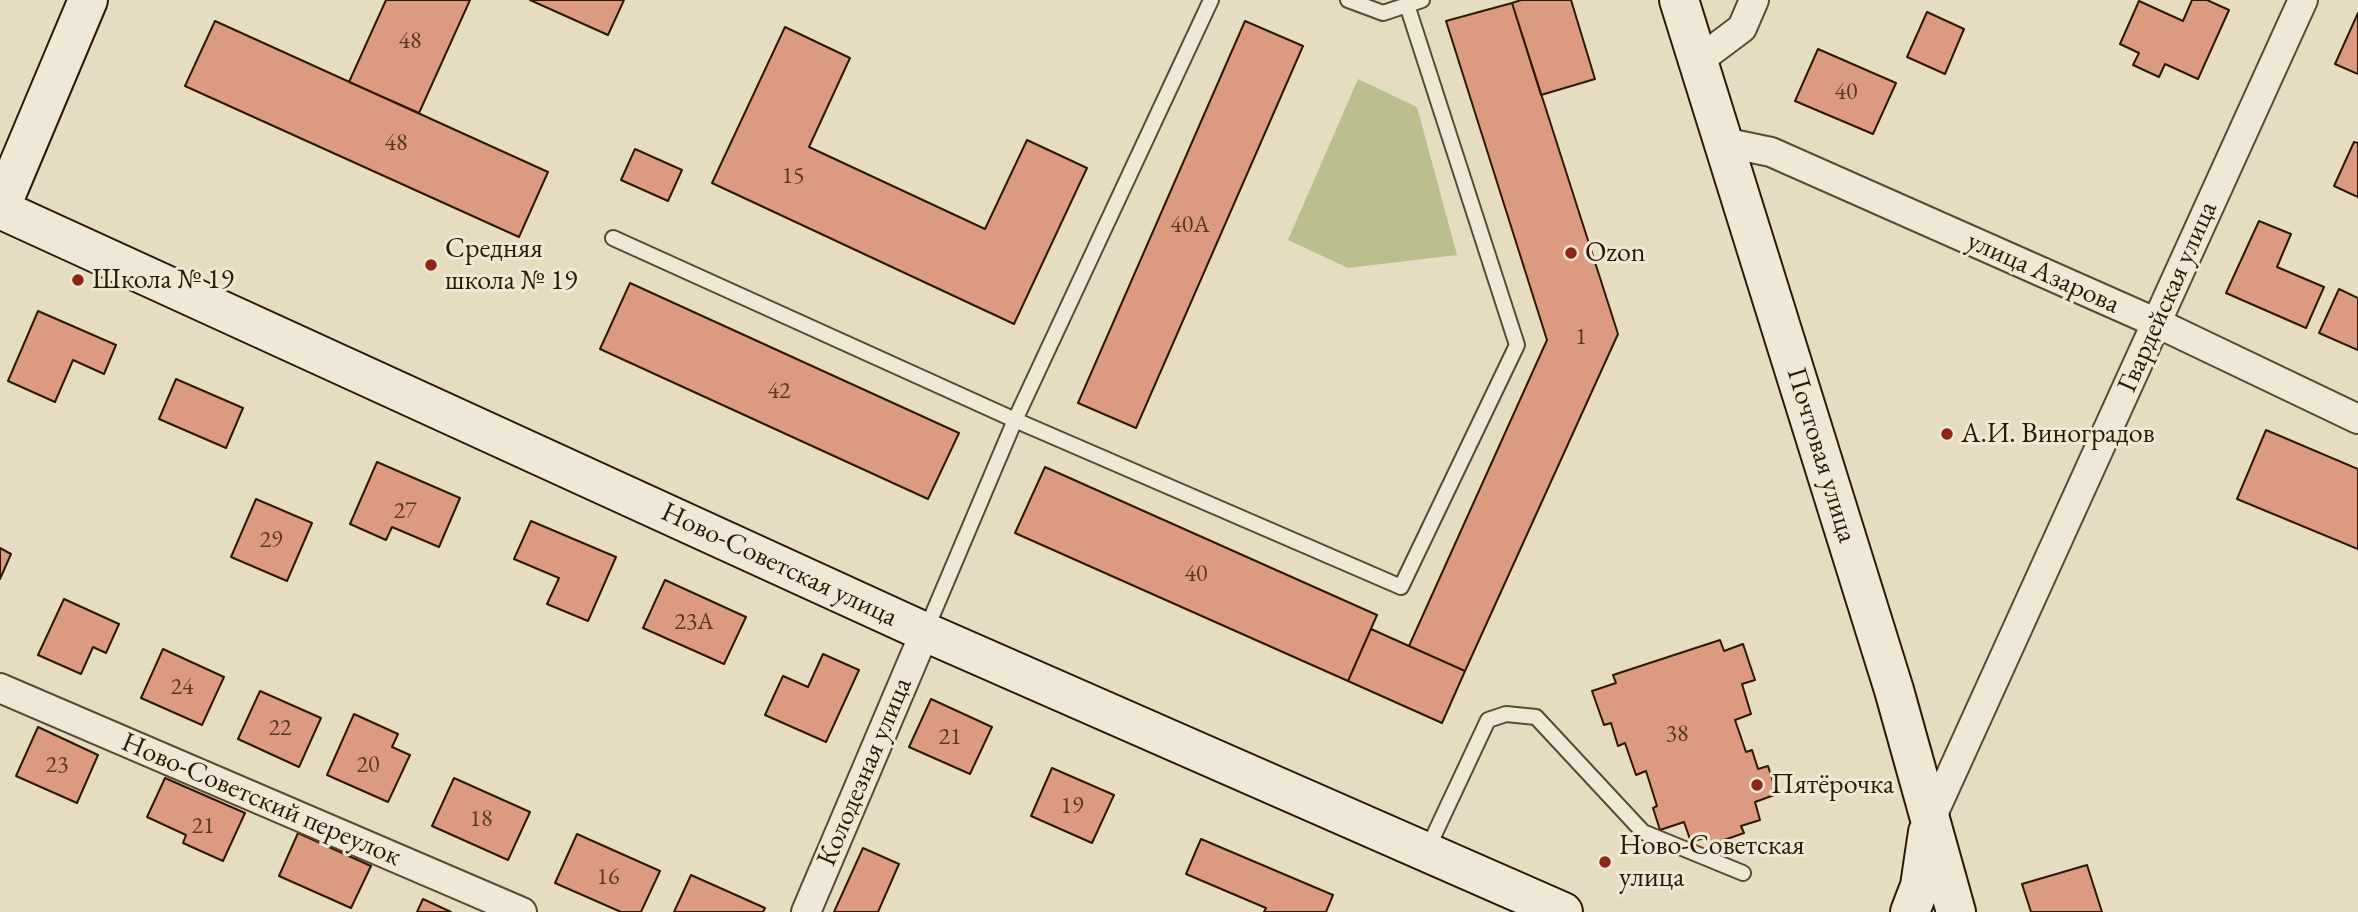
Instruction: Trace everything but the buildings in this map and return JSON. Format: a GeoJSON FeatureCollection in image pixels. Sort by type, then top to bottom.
{"type":"FeatureCollection","features":[{"type":"Feature","properties":{"kind":"main road"},"geometry":{"type":"LineString","coordinates":[[0,209],[88,0]]}},
{"type":"Feature","properties":{"kind":"main road","name":"Почтовая улица"},"geometry":{"type":"LineString","coordinates":[[1679,0],[1894,690],[1956,912]]}},
{"type":"Feature","properties":{"kind":"main road","name":"Ново-Советская улица"},"geometry":{"type":"LineString","coordinates":[[0,209],[925,632],[1563,912]]}},
{"type":"Feature","properties":{"kind":"main road"},"geometry":{"type":"LineString","coordinates":[[1910,912],[1920,886],[1929,823]]}},
{"type":"Feature","properties":{"kind":"street"},"geometry":{"type":"LineString","coordinates":[[1698,61],[1742,28],[1754,0]]}},
{"type":"Feature","properties":{"kind":"street","name":"Гвардейская улица"},"geometry":{"type":"LineString","coordinates":[[1929,823],[2303,0]]}},
{"type":"Feature","properties":{"kind":"street","name":"улица Азарова"},"geometry":{"type":"LineString","coordinates":[[1723,142],[1771,152],[2157,323],[2358,419]]}},
{"type":"Feature","properties":{"kind":"street","name":"Колодезная улица"},"geometry":{"type":"LineString","coordinates":[[806,912],[925,632]]}},
{"type":"Feature","properties":{"kind":"street","name":"Ново-Советский переулок"},"geometry":{"type":"LineString","coordinates":[[0,688],[522,912]]}},
{"type":"Feature","properties":{"kind":"lane"},"geometry":{"type":"LineString","coordinates":[[925,632],[1015,420],[1211,0]]}},
{"type":"Feature","properties":{"kind":"lane"},"geometry":{"type":"LineString","coordinates":[[1348,0],[1382,13],[1422,0]]}},
{"type":"Feature","properties":{"kind":"lane"},"geometry":{"type":"LineString","coordinates":[[613,238],[1015,420],[1401,587],[1517,345],[1408,5]]}},
{"type":"Feature","properties":{"kind":"lane"},"geometry":{"type":"LineString","coordinates":[[1426,852],[1488,720],[1506,714],[1536,717],[1643,832],[1743,873]]}},
{"type":"Feature","properties":{"kind":"green space"},"geometry":{"type":"Polygon","coordinates":[[[1358,79],[1417,107],[1457,255],[1348,268],[1288,240],[1358,79]]]}},
{"type":"Feature","properties":{"kind":"place","name":"Ozon"},"geometry":{"type":"Point","coordinates":[1571,253]}},
{"type":"Feature","properties":{"kind":"place","name":"Средняя школа № 19"},"geometry":{"type":"Point","coordinates":[431,265]}},
{"type":"Feature","properties":{"kind":"place","name":"Школа № 19"},"geometry":{"type":"Point","coordinates":[78,280]}},
{"type":"Feature","properties":{"kind":"place","name":"А.И. Виноградов"},"geometry":{"type":"Point","coordinates":[1947,434]}},
{"type":"Feature","properties":{"kind":"place","name":"Пятёрочка"},"geometry":{"type":"Point","coordinates":[1757,785]}},
{"type":"Feature","properties":{"kind":"place","name":"Ново-Советская улица"},"geometry":{"type":"Point","coordinates":[1605,862]}}]}
